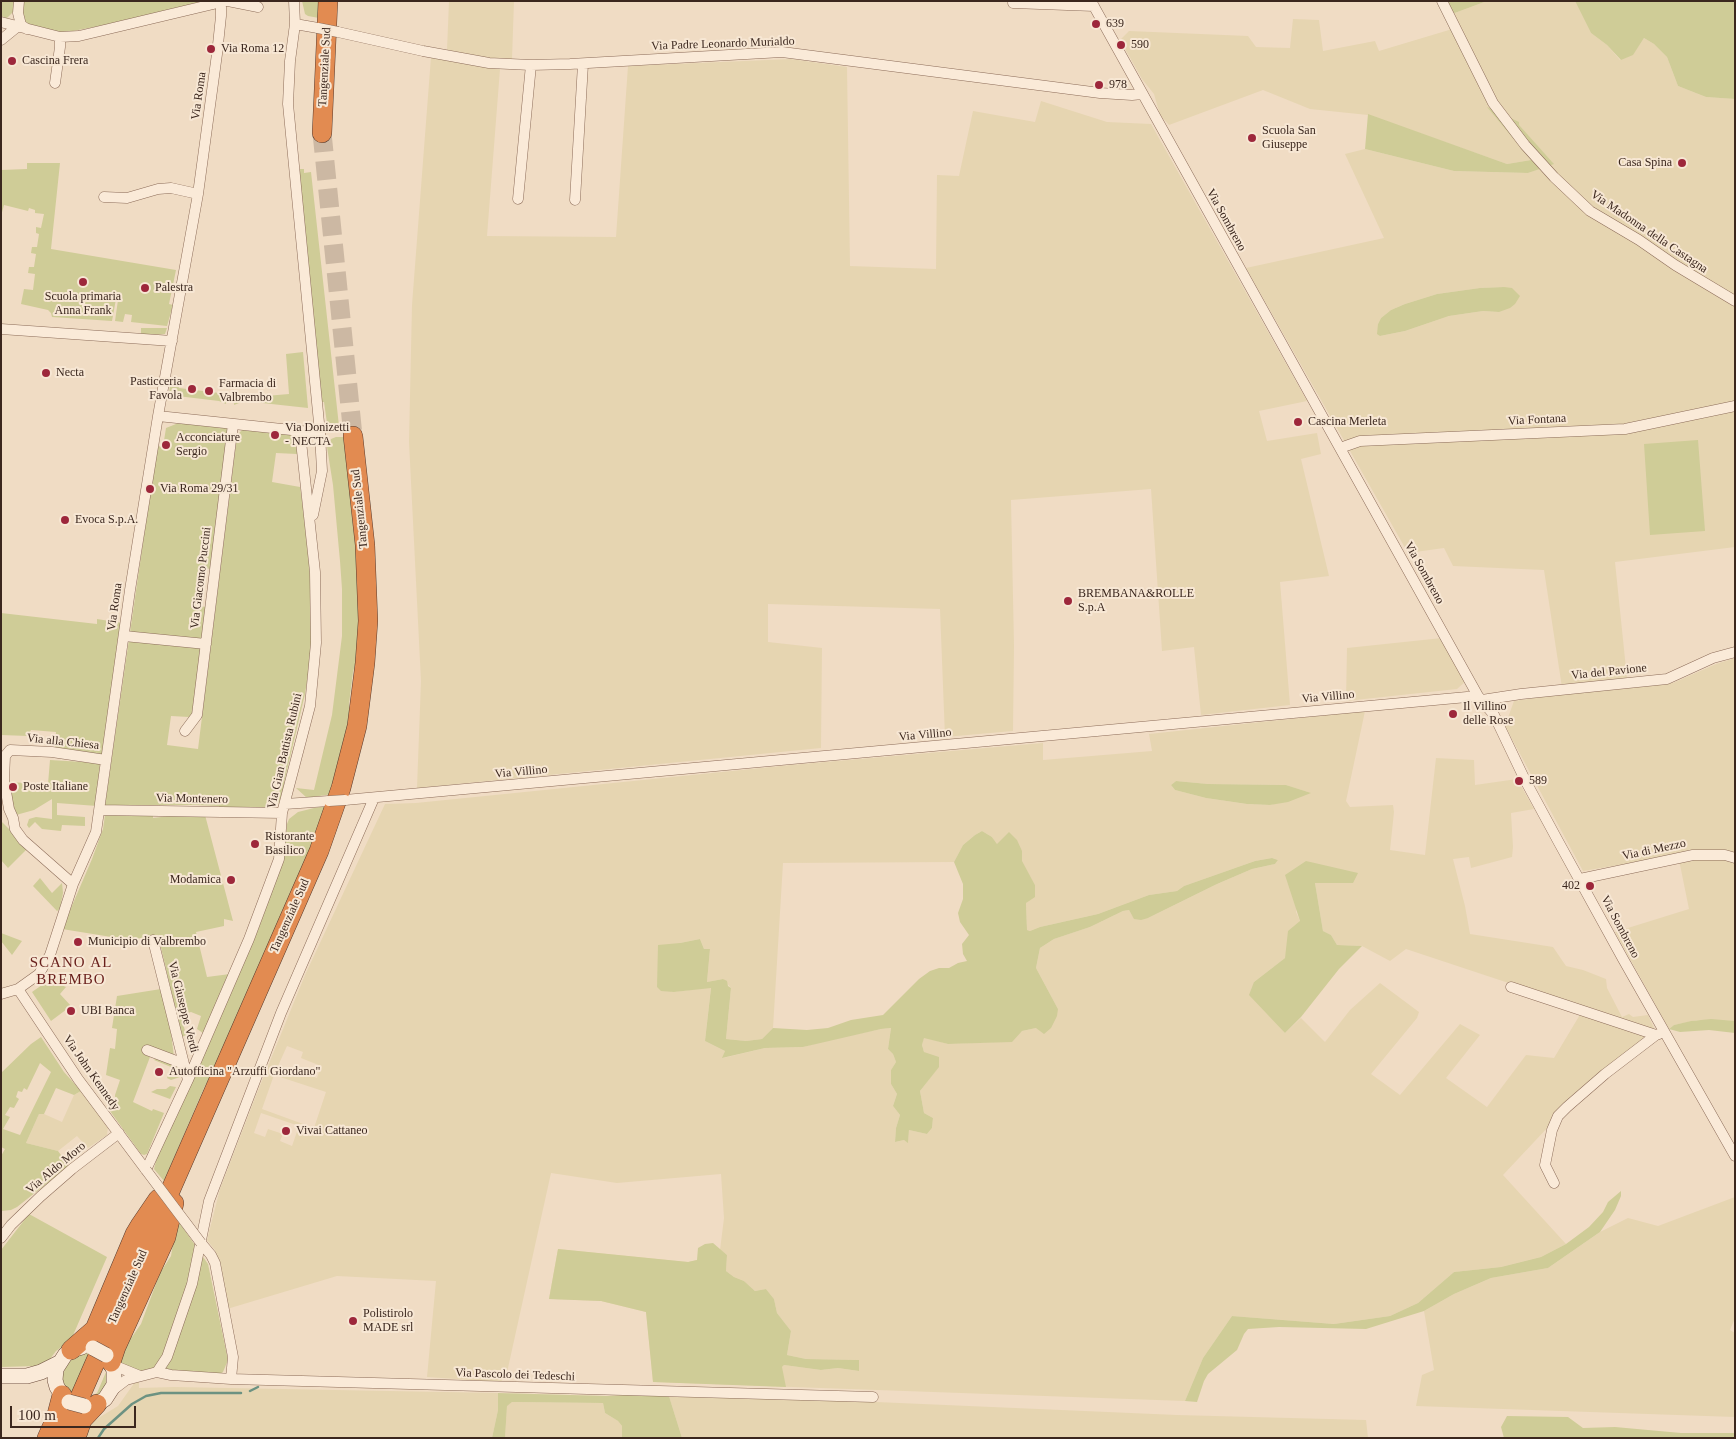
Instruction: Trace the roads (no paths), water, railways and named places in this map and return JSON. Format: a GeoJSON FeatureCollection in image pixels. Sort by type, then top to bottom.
{"type":"FeatureCollection","features":[{"type":"Feature","properties":{"kind":"highway","name":"Tangenziale Sud"},"geometry":{"type":"LineString","coordinates":[[322,133],[328,1]]}},
{"type":"Feature","properties":{"kind":"highway","name":"Tangenziale Sud"},"geometry":{"type":"LineString","coordinates":[[172,1188],[319,851],[334,812],[350,756],[362,689],[368,613],[365,545],[353,436]]}},
{"type":"Feature","properties":{"kind":"highway"},"geometry":{"type":"LineString","coordinates":[[62,1438],[93,1355],[94,1329],[141,1224],[164,1191],[172,1188],[177,1196],[166,1237],[118,1342],[93,1355]]}},
{"type":"Feature","properties":{"kind":"highway"},"geometry":{"type":"LineString","coordinates":[[47,1438],[56,1418],[62,1395]]}},
{"type":"Feature","properties":{"kind":"highway"},"geometry":{"type":"LineString","coordinates":[[75,1438],[82,1420],[92,1405]]}},
{"type":"Feature","properties":{"kind":"street"},"geometry":{"type":"LineString","coordinates":[[19,1],[18,13],[21,25],[27,30]]}},
{"type":"Feature","properties":{"kind":"street"},"geometry":{"type":"LineString","coordinates":[[294,1],[295,24],[288,90],[288,120],[320,433],[322,471],[310,525]]}},
{"type":"Feature","properties":{"kind":"street","name":"Via Madonna della Castagna"},"geometry":{"type":"LineString","coordinates":[[1442,1],[1493,104],[1525,145],[1554,177],[1590,211],[1639,240],[1675,266],[1735,301]]}},
{"type":"Feature","properties":{"kind":"street"},"geometry":{"type":"LineString","coordinates":[[1,22],[60,37],[79,36],[224,2],[258,7]]}},
{"type":"Feature","properties":{"kind":"street","name":"Via Roma"},"geometry":{"type":"LineString","coordinates":[[1,994],[18,989],[39,974],[50,955],[73,884],[96,832],[158,416],[198,194],[224,2]]}},
{"type":"Feature","properties":{"kind":"street"},"geometry":{"type":"LineString","coordinates":[[1013,3],[1092,3]]}},
{"type":"Feature","properties":{"kind":"street","name":"Via Sombreno"},"geometry":{"type":"LineString","coordinates":[[1092,3],[1480,698],[1494,715],[1525,780],[1580,879],[1659,1033],[1735,1156]]}},
{"type":"Feature","properties":{"kind":"street","name":"Via Padre Leonardo Murialdo"},"geometry":{"type":"LineString","coordinates":[[295,24],[489,64],[583,64],[794,52],[1100,93],[1144,94]]}},
{"type":"Feature","properties":{"kind":"street"},"geometry":{"type":"LineString","coordinates":[[1,40],[17,27]]}},
{"type":"Feature","properties":{"kind":"street"},"geometry":{"type":"LineString","coordinates":[[54,83],[60,37]]}},
{"type":"Feature","properties":{"kind":"street"},"geometry":{"type":"LineString","coordinates":[[575,200],[583,64]]}},
{"type":"Feature","properties":{"kind":"street"},"geometry":{"type":"LineString","coordinates":[[518,199],[530,65]]}},
{"type":"Feature","properties":{"kind":"street"},"geometry":{"type":"LineString","coordinates":[[104,197],[127,198],[158,189],[171,188],[198,194]]}},
{"type":"Feature","properties":{"kind":"street"},"geometry":{"type":"LineString","coordinates":[[1,329],[172,341]]}},
{"type":"Feature","properties":{"kind":"street","name":"Via Fontana"},"geometry":{"type":"LineString","coordinates":[[1340,448],[1360,441],[1625,429],[1735,406]]}},
{"type":"Feature","properties":{"kind":"street"},"geometry":{"type":"LineString","coordinates":[[158,416],[320,433]]}},
{"type":"Feature","properties":{"kind":"street","name":"Via Giacomo Puccini"},"geometry":{"type":"LineString","coordinates":[[185,731],[197,715],[233,424]]}},
{"type":"Feature","properties":{"kind":"street","name":"Via Gian Battista Rubini"},"geometry":{"type":"LineString","coordinates":[[146,1170],[188,1080],[249,940],[279,859],[284,808],[310,706],[314,666],[316,592],[300,432]]}},
{"type":"Feature","properties":{"kind":"street"},"geometry":{"type":"LineString","coordinates":[[124,636],[206,644]]}},
{"type":"Feature","properties":{"kind":"street","name":"Via del Pavione"},"geometry":{"type":"LineString","coordinates":[[1480,698],[1667,679],[1713,658],[1735,652]]}},
{"type":"Feature","properties":{"kind":"street","name":"Via Villino"},"geometry":{"type":"LineString","coordinates":[[284,808],[374,798],[1480,698]]}},
{"type":"Feature","properties":{"kind":"street","name":"Via alla Chiesa"},"geometry":{"type":"LineString","coordinates":[[73,884],[23,840],[15,830],[4,780],[5,756],[10,750],[52,752],[106,760]]}},
{"type":"Feature","properties":{"kind":"street"},"geometry":{"type":"LineString","coordinates":[[27,1376],[46,1383],[74,1404],[92,1405],[105,1399],[123,1381],[157,1372],[168,1357],[192,1284],[209,1201],[281,1013],[374,798]]}},
{"type":"Feature","properties":{"kind":"street","name":"Via Montenero"},"geometry":{"type":"LineString","coordinates":[[100,810],[284,808]]}},
{"type":"Feature","properties":{"kind":"street","name":"Via di Mezzo"},"geometry":{"type":"LineString","coordinates":[[1580,879],[1693,855],[1725,855],[1735,858]]}},
{"type":"Feature","properties":{"kind":"street","name":"Via Giuseppe Verdi"},"geometry":{"type":"LineString","coordinates":[[153,940],[188,1080]]}},
{"type":"Feature","properties":{"kind":"street"},"geometry":{"type":"LineString","coordinates":[[1510,987],[1659,1033]]}},
{"type":"Feature","properties":{"kind":"street","name":"Via John Kennedy"},"geometry":{"type":"LineString","coordinates":[[18,989],[78,1079],[200,1243],[211,1255],[215,1263],[232,1358],[231,1379]]}},
{"type":"Feature","properties":{"kind":"street"},"geometry":{"type":"LineString","coordinates":[[1554,1183],[1546,1165],[1552,1130],[1558,1116],[1605,1074],[1659,1033]]}},
{"type":"Feature","properties":{"kind":"street"},"geometry":{"type":"LineString","coordinates":[[147,1050],[184,1064]]}},
{"type":"Feature","properties":{"kind":"street","name":"Via Aldo Moro"},"geometry":{"type":"LineString","coordinates":[[1,1238],[6,1223],[119,1133]]}},
{"type":"Feature","properties":{"kind":"street"},"geometry":{"type":"LineString","coordinates":[[1,1376],[27,1376],[93,1355],[141,1376]]}},
{"type":"Feature","properties":{"kind":"street"},"geometry":{"type":"LineString","coordinates":[[93,1355],[115,1377],[112,1390]]}},
{"type":"Feature","properties":{"kind":"street"},"geometry":{"type":"LineString","coordinates":[[62,1395],[56,1380],[56,1369],[93,1355]]}},
{"type":"Feature","properties":{"kind":"street","name":"Via Pascolo dei Tedeschi"},"geometry":{"type":"LineString","coordinates":[[157,1372],[171,1375],[231,1379],[873,1397]]}},
{"type":"Feature","properties":{"kind":"waterway"},"geometry":{"type":"LineString","coordinates":[[250,1391],[258,1387]]}},
{"type":"Feature","properties":{"kind":"waterway"},"geometry":{"type":"LineString","coordinates":[[98,1438],[104,1429],[132,1404],[146,1396],[161,1393],[241,1393]]}},
{"type":"Feature","properties":{"kind":"tunnel"},"geometry":{"type":"LineString","coordinates":[[322,133],[353,436]]}},
{"type":"Feature","properties":{"kind":"place","name":"639"},"geometry":{"type":"Point","coordinates":[1096,24]}},
{"type":"Feature","properties":{"kind":"place","name":"590"},"geometry":{"type":"Point","coordinates":[1121,45]}},
{"type":"Feature","properties":{"kind":"place","name":"Via Roma 12"},"geometry":{"type":"Point","coordinates":[211,49]}},
{"type":"Feature","properties":{"kind":"place","name":"Cascina Frera"},"geometry":{"type":"Point","coordinates":[12,61]}},
{"type":"Feature","properties":{"kind":"place","name":"978"},"geometry":{"type":"Point","coordinates":[1099,85]}},
{"type":"Feature","properties":{"kind":"place","name":"Scuola San Giuseppe"},"geometry":{"type":"Point","coordinates":[1252,138]}},
{"type":"Feature","properties":{"kind":"place","name":"Casa Spina"},"geometry":{"type":"Point","coordinates":[1682,163]}},
{"type":"Feature","properties":{"kind":"place","name":"Scuola primaria Anna Frank"},"geometry":{"type":"Point","coordinates":[83,282]}},
{"type":"Feature","properties":{"kind":"place","name":"Palestra"},"geometry":{"type":"Point","coordinates":[145,288]}},
{"type":"Feature","properties":{"kind":"place","name":"Necta"},"geometry":{"type":"Point","coordinates":[46,373]}},
{"type":"Feature","properties":{"kind":"place","name":"Pasticceria Favola"},"geometry":{"type":"Point","coordinates":[192,389]}},
{"type":"Feature","properties":{"kind":"place","name":"Farmacia di Valbrembo"},"geometry":{"type":"Point","coordinates":[209,391]}},
{"type":"Feature","properties":{"kind":"place","name":"Cascina Merleta"},"geometry":{"type":"Point","coordinates":[1298,422]}},
{"type":"Feature","properties":{"kind":"place","name":"Via Donizetti - NECTA"},"geometry":{"type":"Point","coordinates":[275,435]}},
{"type":"Feature","properties":{"kind":"place","name":"Acconciature Sergio"},"geometry":{"type":"Point","coordinates":[166,445]}},
{"type":"Feature","properties":{"kind":"place","name":"Via Roma 29/31"},"geometry":{"type":"Point","coordinates":[150,489]}},
{"type":"Feature","properties":{"kind":"place","name":"Evoca S.p.A."},"geometry":{"type":"Point","coordinates":[65,520]}},
{"type":"Feature","properties":{"kind":"place","name":"BREMBANA&ROLLE S.p.A"},"geometry":{"type":"Point","coordinates":[1068,601]}},
{"type":"Feature","properties":{"kind":"place","name":"Il Villino delle Rose"},"geometry":{"type":"Point","coordinates":[1453,714]}},
{"type":"Feature","properties":{"kind":"place","name":"589"},"geometry":{"type":"Point","coordinates":[1519,781]}},
{"type":"Feature","properties":{"kind":"place","name":"Poste Italiane"},"geometry":{"type":"Point","coordinates":[13,787]}},
{"type":"Feature","properties":{"kind":"place","name":"Ristorante Basilico"},"geometry":{"type":"Point","coordinates":[255,844]}},
{"type":"Feature","properties":{"kind":"place","name":"Modamica"},"geometry":{"type":"Point","coordinates":[231,880]}},
{"type":"Feature","properties":{"kind":"place","name":"402"},"geometry":{"type":"Point","coordinates":[1590,886]}},
{"type":"Feature","properties":{"kind":"place","name":"Municipio di Valbrembo"},"geometry":{"type":"Point","coordinates":[78,942]}},
{"type":"Feature","properties":{"kind":"place","name":"UBI Banca"},"geometry":{"type":"Point","coordinates":[71,1011]}},
{"type":"Feature","properties":{"kind":"place","name":"Autofficina \"Arzuffi Giordano\""},"geometry":{"type":"Point","coordinates":[159,1072]}},
{"type":"Feature","properties":{"kind":"place","name":"Vivai Cattaneo"},"geometry":{"type":"Point","coordinates":[286,1131]}},
{"type":"Feature","properties":{"kind":"place","name":"Polistirolo MADE srl"},"geometry":{"type":"Point","coordinates":[353,1321]}},
{"type":"Feature","properties":{"kind":"district","name":"SCANO AL BREMBO"},"geometry":{"type":"Point","coordinates":[71,972]}}]}
